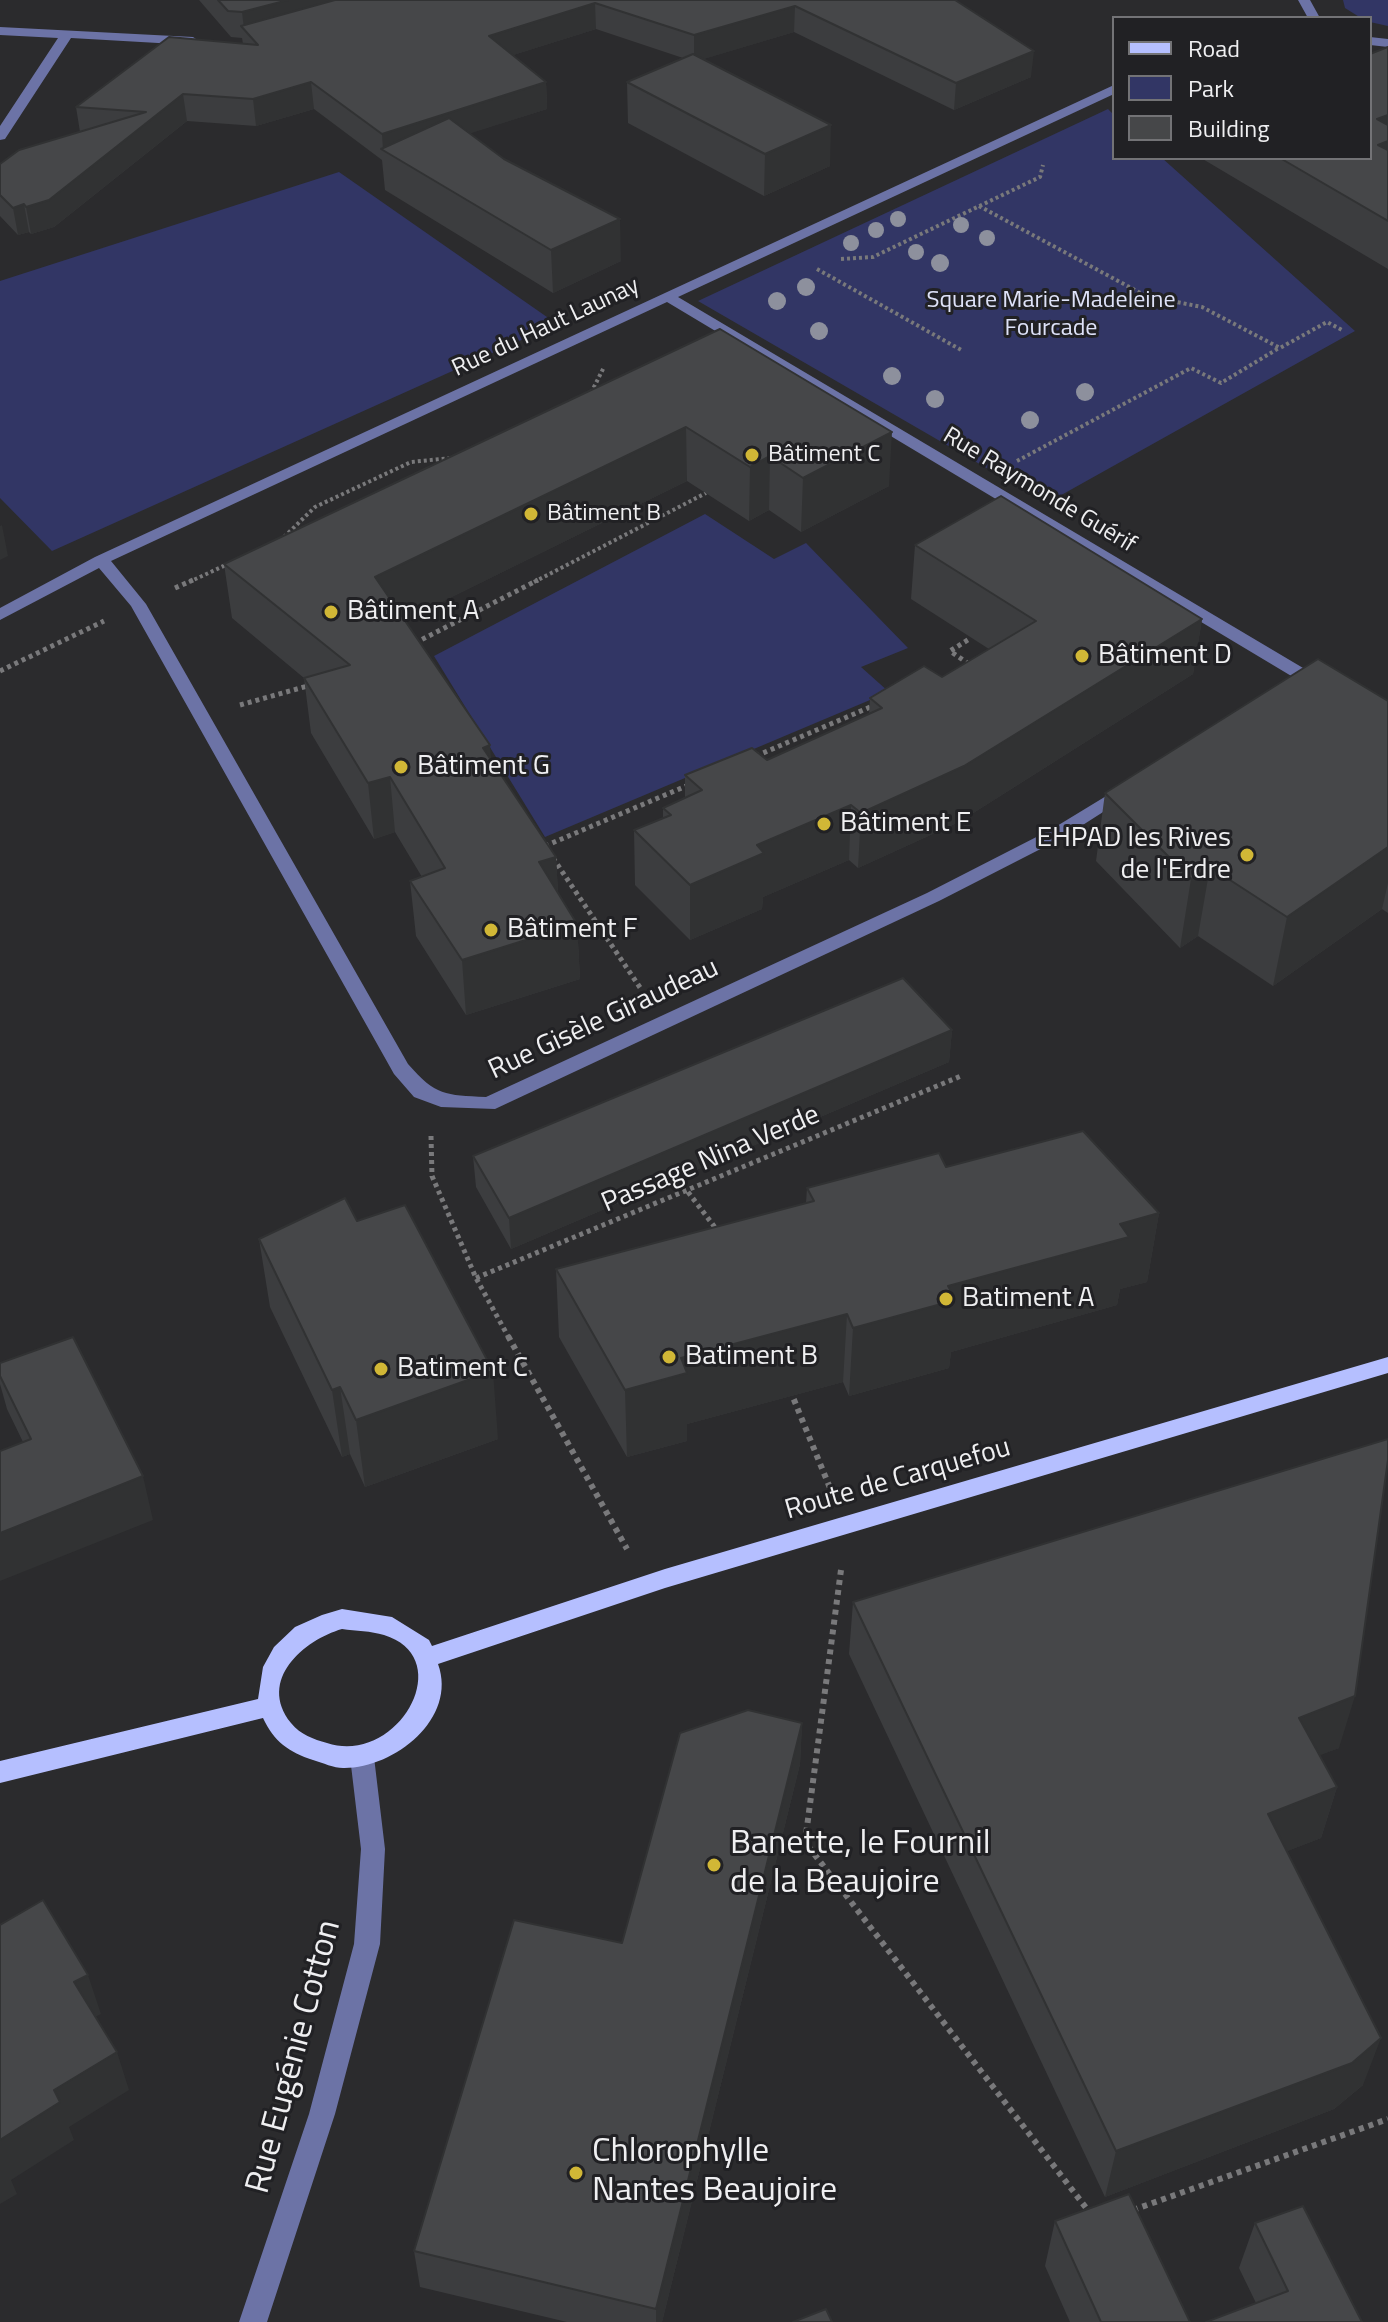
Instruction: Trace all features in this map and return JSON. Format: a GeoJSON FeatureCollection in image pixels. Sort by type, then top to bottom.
{"type":"FeatureCollection","features":[{"type":"Feature","properties":{"kind":"main road","name":"Route de Carquefou"},"geometry":{"type":"LineString","coordinates":[[426,1658],[647,1585],[1233,1414],[1388,1365]]}},
{"type":"Feature","properties":{"kind":"main road"},"geometry":{"type":"LineString","coordinates":[[342,1619],[368,1619],[393,1625],[413,1639],[426,1658],[431,1678],[430,1698],[421,1718],[406,1736],[362,1757],[336,1758],[313,1753],[277,1725],[269,1706],[268,1683],[277,1660],[293,1641],[316,1627],[342,1619]]}},
{"type":"Feature","properties":{"kind":"main road"},"geometry":{"type":"LineString","coordinates":[[0,1772],[269,1706]]}},
{"type":"Feature","properties":{"kind":"street"},"geometry":{"type":"LineString","coordinates":[[0,31],[201,42]]}},
{"type":"Feature","properties":{"kind":"street"},"geometry":{"type":"LineString","coordinates":[[0,136],[68,33]]}},
{"type":"Feature","properties":{"kind":"street","name":"Rue du Haut Launay"},"geometry":{"type":"LineString","coordinates":[[0,615],[101,560],[1112,90]]}},
{"type":"Feature","properties":{"kind":"street","name":"Rue Raymonde Guérif"},"geometry":{"type":"LineString","coordinates":[[666,296],[979,482],[1301,683],[1334,695]]}},
{"type":"Feature","properties":{"kind":"street","name":"Rue Gisèle Giraudeau"},"geometry":{"type":"LineString","coordinates":[[101,560],[138,604],[401,1069],[421,1092],[448,1102],[488,1104],[664,1024],[975,876],[1058,833],[1137,784]]}},
{"type":"Feature","properties":{"kind":"street","name":"Rue Eugénie Cotton"},"geometry":{"type":"LineString","coordinates":[[253,2322],[322,2114],[367,1944],[373,1849],[362,1757]]}},
{"type":"Feature","properties":{"kind":"path"},"geometry":{"type":"LineString","coordinates":[[835,259],[873,257],[1040,177],[1043,164]]}},
{"type":"Feature","properties":{"kind":"path"},"geometry":{"type":"LineString","coordinates":[[978,205],[1146,296],[1202,307],[1280,348]]}},
{"type":"Feature","properties":{"kind":"path"},"geometry":{"type":"LineString","coordinates":[[804,262],[963,351]]}},
{"type":"Feature","properties":{"kind":"path"},"geometry":{"type":"LineString","coordinates":[[979,482],[1191,368],[1221,383],[1327,322],[1344,331]]}},
{"type":"Feature","properties":{"kind":"path"},"geometry":{"type":"LineString","coordinates":[[578,399],[592,393],[604,367]]}},
{"type":"Feature","properties":{"kind":"path"},"geometry":{"type":"LineString","coordinates":[[281,540],[315,507],[411,462],[450,458],[464,451]]}},
{"type":"Feature","properties":{"kind":"path"},"geometry":{"type":"LineString","coordinates":[[411,462],[423,470]]}},
{"type":"Feature","properties":{"kind":"path"},"geometry":{"type":"LineString","coordinates":[[407,648],[706,493]]}},
{"type":"Feature","properties":{"kind":"path"},"geometry":{"type":"LineString","coordinates":[[0,671],[232,562]]}},
{"type":"Feature","properties":{"kind":"path"},"geometry":{"type":"LineString","coordinates":[[956,670],[969,664],[950,651],[971,638]]}},
{"type":"Feature","properties":{"kind":"path"},"geometry":{"type":"LineString","coordinates":[[201,717],[320,683]]}},
{"type":"Feature","properties":{"kind":"path"},"geometry":{"type":"LineString","coordinates":[[751,758],[878,704]]}},
{"type":"Feature","properties":{"kind":"path"},"geometry":{"type":"LineString","coordinates":[[851,715],[863,723]]}},
{"type":"Feature","properties":{"kind":"path"},"geometry":{"type":"LineString","coordinates":[[545,846],[693,783]]}},
{"type":"Feature","properties":{"kind":"path"},"geometry":{"type":"LineString","coordinates":[[537,834],[664,1024]]}},
{"type":"Feature","properties":{"kind":"path","name":"Passage Nina Verde"},"geometry":{"type":"LineString","coordinates":[[476,1278],[961,1076]]}},
{"type":"Feature","properties":{"kind":"path"},"geometry":{"type":"LineString","coordinates":[[448,1102],[430,1139],[432,1176],[476,1278],[647,1585]]}},
{"type":"Feature","properties":{"kind":"path"},"geometry":{"type":"LineString","coordinates":[[688,1192],[726,1242]]}},
{"type":"Feature","properties":{"kind":"path"},"geometry":{"type":"LineString","coordinates":[[788,1383],[847,1526],[805,1842],[1097,2222]]}},
{"type":"Feature","properties":{"kind":"path"},"geometry":{"type":"LineString","coordinates":[[1126,2212],[1388,2119]]}},
{"type":"Feature","properties":{"kind":"green space"},"geometry":{"type":"Polygon","coordinates":[[[1343,0],[1388,0],[1388,26],[1372,22],[1372,16],[1358,16],[1345,8],[1343,0]]]}},
{"type":"Feature","properties":{"kind":"green space","name":"Square Marie-Madeleine Fourcade"},"geometry":{"type":"Polygon","coordinates":[[[1108,109],[1112,113],[1112,160],[1164,160],[1355,331],[1047,503],[698,301],[1108,109]]]}},
{"type":"Feature","properties":{"kind":"green space"},"geometry":{"type":"Polygon","coordinates":[[[339,172],[557,324],[52,551],[0,498],[0,281],[339,172]]]}},
{"type":"Feature","properties":{"kind":"green space"},"geometry":{"type":"Polygon","coordinates":[[[705,514],[774,559],[806,543],[908,648],[861,667],[889,692],[545,837],[434,656],[705,514]]]}},
{"type":"Feature","properties":{"kind":"building"},"geometry":{"type":"Polygon","coordinates":[[[218,0],[288,0],[242,12],[228,11],[218,0]]]}},
{"type":"Feature","properties":{"kind":"building"},"geometry":{"type":"Polygon","coordinates":[[[335,0],[955,0],[1034,51],[956,83],[795,6],[694,35],[595,3],[489,36],[546,82],[382,134],[311,82],[253,99],[183,94],[49,200],[13,208],[0,195],[0,164],[19,150],[146,112],[76,107],[169,37],[258,45],[241,26],[335,0]]]}},
{"type":"Feature","properties":{"kind":"building"},"geometry":{"type":"Polygon","coordinates":[[[1388,47],[1388,115],[1377,119],[1388,125],[1388,141],[1378,145],[1388,150],[1388,221],[1283,160],[1372,160],[1372,53],[1388,47]]]}},
{"type":"Feature","properties":{"kind":"building"},"geometry":{"type":"Polygon","coordinates":[[[693,54],[831,125],[765,154],[627,82],[693,54]]]}},
{"type":"Feature","properties":{"kind":"building"},"geometry":{"type":"Polygon","coordinates":[[[449,118],[504,159],[620,219],[551,250],[381,149],[449,118]]]}},
{"type":"Feature","properties":{"kind":"building"},"geometry":{"type":"Polygon","coordinates":[[[720,329],[892,432],[803,478],[770,456],[750,467],[686,427],[375,577],[490,745],[483,748],[556,857],[539,862],[577,924],[462,960],[410,881],[445,868],[390,777],[368,783],[304,678],[350,665],[224,564],[720,329]]]}},
{"type":"Feature","properties":{"kind":"building"},"geometry":{"type":"Polygon","coordinates":[[[1001,496],[1202,619],[964,766],[861,813],[851,805],[757,845],[764,853],[690,885],[634,830],[671,815],[663,808],[702,790],[685,775],[752,748],[767,760],[882,708],[870,698],[924,666],[942,677],[1036,621],[915,545],[1001,496]]]}},
{"type":"Feature","properties":{"kind":"building"},"geometry":{"type":"Polygon","coordinates":[[[1318,659],[1388,701],[1388,847],[1287,917],[1210,867],[1191,879],[1105,793],[1318,659]]]}},
{"type":"Feature","properties":{"kind":"building"},"geometry":{"type":"Polygon","coordinates":[[[903,978],[952,1030],[509,1218],[473,1156],[903,978]]]}},
{"type":"Feature","properties":{"kind":"building"},"geometry":{"type":"Polygon","coordinates":[[[1083,1131],[1159,1213],[1120,1224],[1129,1237],[948,1286],[956,1300],[853,1328],[847,1314],[681,1358],[687,1373],[625,1390],[556,1269],[814,1201],[807,1188],[939,1153],[946,1167],[1083,1131]]]}},
{"type":"Feature","properties":{"kind":"building"},"geometry":{"type":"Polygon","coordinates":[[[345,1198],[357,1221],[405,1205],[493,1371],[356,1420],[340,1387],[332,1390],[259,1239],[345,1198]]]}},
{"type":"Feature","properties":{"kind":"building"},"geometry":{"type":"Polygon","coordinates":[[[73,1337],[143,1476],[0,1533],[0,1451],[31,1439],[0,1376],[0,1363],[73,1337]]]}},
{"type":"Feature","properties":{"kind":"building"},"geometry":{"type":"Polygon","coordinates":[[[1388,1439],[1388,1460],[1355,1696],[1299,1718],[1337,1787],[1268,1814],[1381,2038],[1352,2063],[1116,2151],[853,1602],[1388,1439]]]}},
{"type":"Feature","properties":{"kind":"building"},"geometry":{"type":"Polygon","coordinates":[[[748,1710],[802,1723],[656,2309],[414,2251],[514,1920],[622,1943],[680,1733],[748,1710]]]}},
{"type":"Feature","properties":{"kind":"building"},"geometry":{"type":"Polygon","coordinates":[[[43,1900],[88,1975],[74,1982],[117,2052],[54,2090],[60,2102],[0,2140],[0,1925],[43,1900]]]}},
{"type":"Feature","properties":{"kind":"building"},"geometry":{"type":"Polygon","coordinates":[[[1129,2194],[1190,2322],[1101,2322],[1055,2221],[1129,2194]]]}},
{"type":"Feature","properties":{"kind":"building"},"geometry":{"type":"Polygon","coordinates":[[[1303,2206],[1362,2322],[1206,2322],[1288,2291],[1255,2223],[1303,2206]]]}},
{"type":"Feature","properties":{"kind":"building"},"geometry":{"type":"Polygon","coordinates":[[[826,2309],[832,2322],[793,2322],[826,2309]]]}},
{"type":"Feature","properties":{"kind":"place","name":"Bâtiment C"},"geometry":{"type":"Point","coordinates":[752,455]}},
{"type":"Feature","properties":{"kind":"place","name":"Bâtiment B"},"geometry":{"type":"Point","coordinates":[531,514]}},
{"type":"Feature","properties":{"kind":"place","name":"Bâtiment A"},"geometry":{"type":"Point","coordinates":[331,612]}},
{"type":"Feature","properties":{"kind":"place","name":"Bâtiment D"},"geometry":{"type":"Point","coordinates":[1082,656]}},
{"type":"Feature","properties":{"kind":"place","name":"Bâtiment G"},"geometry":{"type":"Point","coordinates":[401,767]}},
{"type":"Feature","properties":{"kind":"place","name":"Bâtiment E"},"geometry":{"type":"Point","coordinates":[824,824]}},
{"type":"Feature","properties":{"kind":"place","name":"EHPAD les Rives de l'Erdre"},"geometry":{"type":"Point","coordinates":[1247,855]}},
{"type":"Feature","properties":{"kind":"place","name":"Bâtiment F"},"geometry":{"type":"Point","coordinates":[491,930]}},
{"type":"Feature","properties":{"kind":"place","name":"Batiment A"},"geometry":{"type":"Point","coordinates":[946,1299]}},
{"type":"Feature","properties":{"kind":"place","name":"Batiment B"},"geometry":{"type":"Point","coordinates":[669,1357]}},
{"type":"Feature","properties":{"kind":"place","name":"Batiment C"},"geometry":{"type":"Point","coordinates":[381,1369]}},
{"type":"Feature","properties":{"kind":"place","name":"Banette, le Fournil de la Beaujoire"},"geometry":{"type":"Point","coordinates":[714,1865]}},
{"type":"Feature","properties":{"kind":"place","name":"Chlorophylle Nantes Beaujoire"},"geometry":{"type":"Point","coordinates":[576,2173]}}]}
